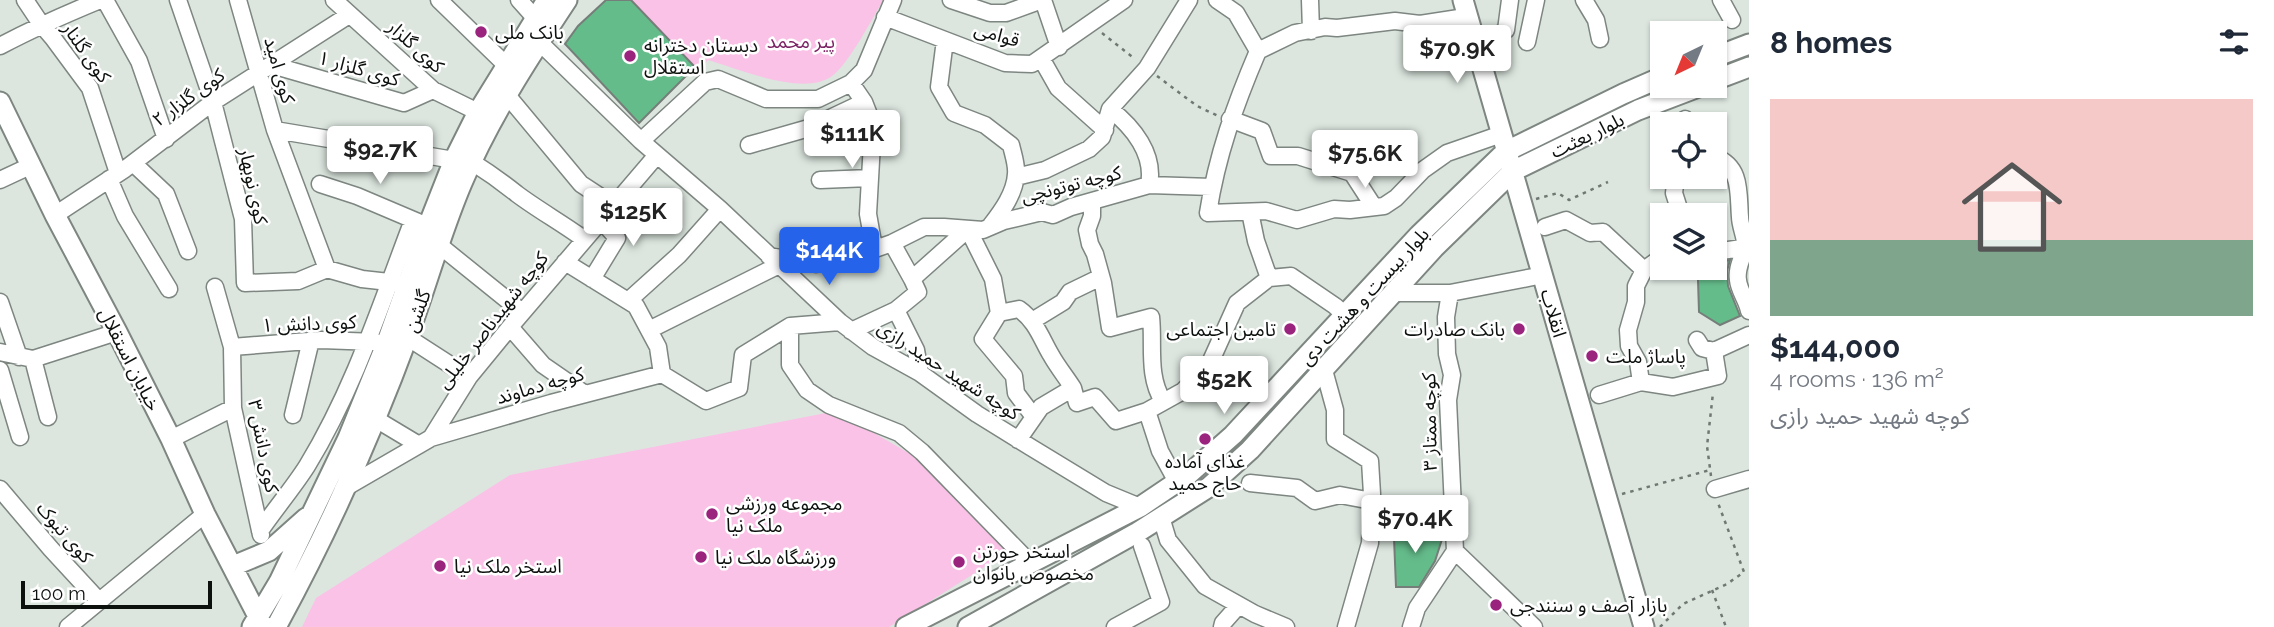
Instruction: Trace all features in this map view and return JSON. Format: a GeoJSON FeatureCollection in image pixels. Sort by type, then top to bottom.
{"type":"FeatureCollection","features":[{"type":"Feature","properties":{"kind":"main road","name":"گلشن"},"geometry":{"type":"LineString","coordinates":[[258,624],[348,438],[398,283],[421,223],[507,95],[547,0]]}},
{"type":"Feature","properties":{"kind":"main road","name":"گلشن"},"geometry":{"type":"LineString","coordinates":[[276,627],[312,561],[407,337],[461,184],[463,161],[478,112],[506,65],[534,30],[567,0]]}},
{"type":"Feature","properties":{"kind":"main road","name":"انقلاب"},"geometry":{"type":"LineString","coordinates":[[1458,6],[1644,627]]}},
{"type":"Feature","properties":{"kind":"main road"},"geometry":{"type":"LineString","coordinates":[[1727,52],[1749,44]]}},
{"type":"Feature","properties":{"kind":"main road","name":"انقلاب"},"geometry":{"type":"LineString","coordinates":[[1473,50],[1493,136],[1507,164],[1533,277],[1633,627]]}},
{"type":"Feature","properties":{"kind":"main road"},"geometry":{"type":"LineString","coordinates":[[1727,75],[1749,67]]}},
{"type":"Feature","properties":{"kind":"main road","name":"بلوار بعثت"},"geometry":{"type":"LineString","coordinates":[[1507,164],[1623,94],[1650,82]]}},
{"type":"Feature","properties":{"kind":"main road","name":"بلوار بعثت"},"geometry":{"type":"LineString","coordinates":[[1507,164],[1670,98]]}},
{"type":"Feature","properties":{"kind":"main road","name":"خیابان استقلال"},"geometry":{"type":"LineString","coordinates":[[0,102],[30,166],[171,439],[258,624]]}},
{"type":"Feature","properties":{"kind":"main road","name":"بلوار بیست و هشت دی"},"geometry":{"type":"LineString","coordinates":[[968,627],[1209,487],[1250,450],[1324,370],[1507,164]]}},
{"type":"Feature","properties":{"kind":"main road","name":"بلوار بیست و هشت دی"},"geometry":{"type":"LineString","coordinates":[[913,626],[1140,507],[1177,482],[1233,435],[1419,235],[1507,164]]}},
{"type":"Feature","properties":{"kind":"main road"},"geometry":{"type":"LineString","coordinates":[[1309,355],[1324,370]]}},
{"type":"Feature","properties":{"kind":"main road"},"geometry":{"type":"LineString","coordinates":[[233,566],[269,551],[314,510]]}},
{"type":"Feature","properties":{"kind":"main road"},"geometry":{"type":"LineString","coordinates":[[982,589],[994,611]]}},
{"type":"Feature","properties":{"kind":"street","name":"کوی گلنار"},"geometry":{"type":"LineString","coordinates":[[25,0],[90,88],[125,216],[169,289]]}},
{"type":"Feature","properties":{"kind":"street"},"geometry":{"type":"LineString","coordinates":[[178,0],[213,102]]}},
{"type":"Feature","properties":{"kind":"street","name":"کوی امید"},"geometry":{"type":"LineString","coordinates":[[238,0],[265,69],[275,130],[327,269]]}},
{"type":"Feature","properties":{"kind":"street","name":"کوی گلزار"},"geometry":{"type":"LineString","coordinates":[[334,0],[433,90],[478,112]]}},
{"type":"Feature","properties":{"kind":"street"},"geometry":{"type":"LineString","coordinates":[[439,0],[506,65]]}},
{"type":"Feature","properties":{"kind":"street","name":"کوچه شهید حمید رازی"},"geometry":{"type":"LineString","coordinates":[[519,0],[534,30],[641,141],[720,209],[846,326],[873,347],[920,373],[976,414],[1018,440],[1106,494],[1140,507]]}},
{"type":"Feature","properties":{"kind":"street"},"geometry":{"type":"LineString","coordinates":[[641,141],[705,82],[718,79],[766,99],[818,99],[851,83],[864,70],[893,0]]}},
{"type":"Feature","properties":{"kind":"street"},"geometry":{"type":"LineString","coordinates":[[951,0],[990,13],[1006,13],[1042,0],[1059,47]]}},
{"type":"Feature","properties":{"kind":"street","name":"قوامی"},"geometry":{"type":"LineString","coordinates":[[885,17],[1005,63],[1032,64],[1124,0]]}},
{"type":"Feature","properties":{"kind":"street"},"geometry":{"type":"LineString","coordinates":[[1016,177],[1045,170],[1089,149],[1102,137],[1110,109],[1147,68],[1189,0]]}},
{"type":"Feature","properties":{"kind":"street"},"geometry":{"type":"LineString","coordinates":[[1217,0],[1237,13],[1258,51]]}},
{"type":"Feature","properties":{"kind":"street"},"geometry":{"type":"LineString","coordinates":[[1310,0],[1311,31]]}},
{"type":"Feature","properties":{"kind":"street"},"geometry":{"type":"LineString","coordinates":[[1473,50],[1506,30],[1510,0]]}},
{"type":"Feature","properties":{"kind":"street"},"geometry":{"type":"LineString","coordinates":[[1527,42],[1536,0]]}},
{"type":"Feature","properties":{"kind":"street"},"geometry":{"type":"LineString","coordinates":[[1584,0],[1597,20],[1600,40]]}},
{"type":"Feature","properties":{"kind":"street"},"geometry":{"type":"LineString","coordinates":[[1721,0],[1732,20]]}},
{"type":"Feature","properties":{"kind":"street"},"geometry":{"type":"LineString","coordinates":[[0,46],[41,24],[98,1],[139,61],[166,139]]}},
{"type":"Feature","properties":{"kind":"street"},"geometry":{"type":"LineString","coordinates":[[1458,6],[1420,24],[1395,21],[1367,23],[1295,33],[1258,51],[1230,118],[1208,213],[1266,211],[1297,220],[1334,209],[1384,206],[1396,198],[1423,170],[1447,153],[1493,136]]}},
{"type":"Feature","properties":{"kind":"street","name":"کوی گلزار ۲"},"geometry":{"type":"LineString","coordinates":[[55,215],[133,163],[213,102],[349,15]]}},
{"type":"Feature","properties":{"kind":"street"},"geometry":{"type":"LineString","coordinates":[[912,279],[1002,210],[1017,172],[1011,145],[985,125],[954,113],[939,87],[945,40]]}},
{"type":"Feature","properties":{"kind":"street"},"geometry":{"type":"LineString","coordinates":[[1041,58],[1058,88],[1105,130]]}},
{"type":"Feature","properties":{"kind":"street","name":"کوی گلزار ۱"},"geometry":{"type":"LineString","coordinates":[[265,69],[404,103],[433,90]]}},
{"type":"Feature","properties":{"kind":"street"},"geometry":{"type":"LineString","coordinates":[[851,83],[864,102],[873,125],[868,214],[874,248]]}},
{"type":"Feature","properties":{"kind":"street"},"geometry":{"type":"LineString","coordinates":[[507,95],[581,184],[613,205]]}},
{"type":"Feature","properties":{"kind":"street","name":"کوی نوبهار"},"geometry":{"type":"LineString","coordinates":[[213,102],[243,219],[245,283],[298,281],[327,269]]}},
{"type":"Feature","properties":{"kind":"street"},"geometry":{"type":"LineString","coordinates":[[749,145],[809,128],[864,102]]}},
{"type":"Feature","properties":{"kind":"street"},"geometry":{"type":"LineString","coordinates":[[1110,109],[1127,122],[1139,139],[1152,173],[1149,185]]}},
{"type":"Feature","properties":{"kind":"street"},"geometry":{"type":"LineString","coordinates":[[1230,118],[1262,131],[1271,156],[1298,156],[1352,173],[1374,207]]}},
{"type":"Feature","properties":{"kind":"street"},"geometry":{"type":"LineString","coordinates":[[275,130],[463,161],[496,176],[583,241]]}},
{"type":"Feature","properties":{"kind":"street","name":"کوچه شهیدناصر خلیلی"},"geometry":{"type":"LineString","coordinates":[[343,489],[425,442],[509,327],[657,155]]}},
{"type":"Feature","properties":{"kind":"street"},"geometry":{"type":"LineString","coordinates":[[133,163],[166,194],[188,251]]}},
{"type":"Feature","properties":{"kind":"street"},"geometry":{"type":"LineString","coordinates":[[1727,163],[1733,169],[1741,192],[1740,218],[1747,247],[1740,259],[1738,281],[1749,311]]}},
{"type":"Feature","properties":{"kind":"street"},"geometry":{"type":"LineString","coordinates":[[0,180],[30,166]]}},
{"type":"Feature","properties":{"kind":"street"},"geometry":{"type":"LineString","coordinates":[[820,180],[870,177]]}},
{"type":"Feature","properties":{"kind":"street"},"geometry":{"type":"LineString","coordinates":[[320,184],[357,196],[421,223]]}},
{"type":"Feature","properties":{"kind":"street","name":"کوچه توتونچی"},"geometry":{"type":"LineString","coordinates":[[980,229],[1042,212],[1052,215],[1149,185],[1212,187]]}},
{"type":"Feature","properties":{"kind":"street"},"geometry":{"type":"LineString","coordinates":[[1092,202],[1092,216],[1087,230],[1101,277],[1110,328],[1151,317],[1150,348],[1158,393],[1163,401]]}},
{"type":"Feature","properties":{"kind":"street"},"geometry":{"type":"LineString","coordinates":[[628,302],[679,255],[720,209]]}},
{"type":"Feature","properties":{"kind":"street"},"geometry":{"type":"LineString","coordinates":[[1250,212],[1269,278]]}},
{"type":"Feature","properties":{"kind":"street"},"geometry":{"type":"LineString","coordinates":[[592,279],[617,238],[601,220]]}},
{"type":"Feature","properties":{"kind":"street"},"geometry":{"type":"LineString","coordinates":[[1545,226],[1566,220],[1590,233],[1604,232],[1644,270]]}},
{"type":"Feature","properties":{"kind":"street"},"geometry":{"type":"LineString","coordinates":[[649,330],[774,260],[816,264],[849,258],[924,228],[980,229]]}},
{"type":"Feature","properties":{"kind":"street"},"geometry":{"type":"LineString","coordinates":[[980,229],[999,313],[983,339],[1014,376],[1016,393],[1034,417]]}},
{"type":"Feature","properties":{"kind":"street"},"geometry":{"type":"LineString","coordinates":[[565,262],[636,306],[658,347],[662,374],[706,401],[739,388],[743,355],[790,326],[846,326],[896,310],[918,292],[892,243]]}},
{"type":"Feature","properties":{"kind":"street"},"geometry":{"type":"LineString","coordinates":[[439,244],[522,312]]}},
{"type":"Feature","properties":{"kind":"street"},"geometry":{"type":"LineString","coordinates":[[1727,250],[1747,247]]}},
{"type":"Feature","properties":{"kind":"street"},"geometry":{"type":"LineString","coordinates":[[1641,382],[1638,362],[1629,346],[1628,330],[1636,303],[1636,286],[1644,270],[1650,266]]}},
{"type":"Feature","properties":{"kind":"street"},"geometry":{"type":"LineString","coordinates":[[327,269],[362,279],[398,283]]}},
{"type":"Feature","properties":{"kind":"street"},"geometry":{"type":"LineString","coordinates":[[999,313],[1019,309],[1032,321],[1073,388],[1077,403],[1095,397],[1116,421],[1147,411],[1184,391],[1210,363],[1237,303],[1269,278],[1291,276],[1345,316]]}},
{"type":"Feature","properties":{"kind":"street"},"geometry":{"type":"LineString","coordinates":[[1032,321],[1063,302],[1070,292],[1101,277]]}},
{"type":"Feature","properties":{"kind":"street"},"geometry":{"type":"LineString","coordinates":[[1394,293],[1450,293],[1533,277]]}},
{"type":"Feature","properties":{"kind":"street","name":"کوی دانش ۳"},"geometry":{"type":"LineString","coordinates":[[215,287],[232,347],[233,408],[260,531],[269,551]]}},
{"type":"Feature","properties":{"kind":"street","name":"کوچه ممتاز ۳"},"geometry":{"type":"LineString","coordinates":[[1450,293],[1446,317],[1447,354],[1452,375],[1448,414],[1455,551]]}},
{"type":"Feature","properties":{"kind":"street"},"geometry":{"type":"LineString","coordinates":[[0,302],[26,358],[48,416]]}},
{"type":"Feature","properties":{"kind":"street"},"geometry":{"type":"LineString","coordinates":[[896,310],[916,350],[920,373]]}},
{"type":"Feature","properties":{"kind":"street"},"geometry":{"type":"LineString","coordinates":[[790,326],[790,365],[807,390],[829,405],[899,433],[922,452],[1031,564]]}},
{"type":"Feature","properties":{"kind":"street"},"geometry":{"type":"LineString","coordinates":[[509,327],[543,365],[585,394]]}},
{"type":"Feature","properties":{"kind":"street"},"geometry":{"type":"LineString","coordinates":[[0,352],[26,358],[117,332]]}},
{"type":"Feature","properties":{"kind":"street"},"geometry":{"type":"LineString","coordinates":[[1697,340],[1703,348],[1714,351],[1749,335]]}},
{"type":"Feature","properties":{"kind":"street"},"geometry":{"type":"LineString","coordinates":[[407,337],[470,377]]}},
{"type":"Feature","properties":{"kind":"street"},"geometry":{"type":"LineString","coordinates":[[293,415],[311,341]]}},
{"type":"Feature","properties":{"kind":"street","name":"کوی دانش ۱"},"geometry":{"type":"LineString","coordinates":[[232,347],[311,341],[378,342]]}},
{"type":"Feature","properties":{"kind":"street"},"geometry":{"type":"LineString","coordinates":[[260,531],[306,467],[378,342]]}},
{"type":"Feature","properties":{"kind":"street"},"geometry":{"type":"LineString","coordinates":[[1599,395],[1641,382],[1673,387],[1718,376],[1714,351]]}},
{"type":"Feature","properties":{"kind":"street"},"geometry":{"type":"LineString","coordinates":[[0,370],[20,437]]}},
{"type":"Feature","properties":{"kind":"street"},"geometry":{"type":"LineString","coordinates":[[1324,370],[1335,410],[1335,439],[1370,461],[1370,543],[1346,627]]}},
{"type":"Feature","properties":{"kind":"street","name":"کوچه دماوند"},"geometry":{"type":"LineString","coordinates":[[425,442],[662,374]]}},
{"type":"Feature","properties":{"kind":"street"},"geometry":{"type":"LineString","coordinates":[[1018,440],[1041,407],[1073,388]]}},
{"type":"Feature","properties":{"kind":"street"},"geometry":{"type":"LineString","coordinates":[[171,439],[233,408]]}},
{"type":"Feature","properties":{"kind":"street"},"geometry":{"type":"LineString","coordinates":[[1147,411],[1160,451],[1177,482]]}},
{"type":"Feature","properties":{"kind":"street"},"geometry":{"type":"LineString","coordinates":[[374,418],[425,442]]}},
{"type":"Feature","properties":{"kind":"street"},"geometry":{"type":"LineString","coordinates":[[1715,489],[1749,479]]}},
{"type":"Feature","properties":{"kind":"street"},"geometry":{"type":"LineString","coordinates":[[1251,483],[1297,488],[1315,501],[1340,495],[1372,501]]}},
{"type":"Feature","properties":{"kind":"street","name":"کوی تبوک"},"geometry":{"type":"LineString","coordinates":[[0,489],[99,601]]}},
{"type":"Feature","properties":{"kind":"street"},"geometry":{"type":"LineString","coordinates":[[68,627],[205,514]]}},
{"type":"Feature","properties":{"kind":"street"},"geometry":{"type":"LineString","coordinates":[[1161,517],[1168,540],[1205,586],[1286,627]]}},
{"type":"Feature","properties":{"kind":"street"},"geometry":{"type":"LineString","coordinates":[[1115,627],[1161,602],[1142,546]]}},
{"type":"Feature","properties":{"kind":"street"},"geometry":{"type":"LineString","coordinates":[[1410,627],[1417,608],[1455,551],[1534,627]]}},
{"type":"Feature","properties":{"kind":"street"},"geometry":{"type":"LineString","coordinates":[[1222,627],[1239,605]]}},
{"type":"Feature","properties":{"kind":"path"},"geometry":{"type":"LineString","coordinates":[[1533,200],[1558,193],[1569,200],[1608,182]]}},
{"type":"Feature","properties":{"kind":"path"},"geometry":{"type":"LineString","coordinates":[[1660,627],[1683,604],[1727,584],[1744,572],[1719,511],[1710,470],[1707,446],[1711,406],[1718,376]]}},
{"type":"Feature","properties":{"kind":"path"},"geometry":{"type":"LineString","coordinates":[[1616,496],[1710,470]]}},
{"type":"Feature","properties":{"kind":"path"},"geometry":{"type":"LineString","coordinates":[[1712,590],[1726,627]]}},
{"type":"Feature","properties":{"kind":"green space","name":"پیر محمد"},"geometry":{"type":"Polygon","coordinates":[[[631,0],[883,0],[860,41],[838,70],[820,82],[805,84],[753,75],[708,60],[700,69],[695,67],[631,0]]]}},
{"type":"Feature","properties":{"kind":"green space","name":"مجموعه ورزشی ملک نیا"},"geometry":{"type":"Polygon","coordinates":[[[836,411],[938,470],[1007,553],[889,627],[302,627],[316,598],[510,475],[836,411]]]}},
{"type":"Feature","properties":{"kind":"building","name":"دبستان دخترانه استقلال"},"geometry":{"type":"Polygon","coordinates":[[[606,0],[631,0],[695,67],[639,123],[565,44],[578,26],[606,0]]]}},
{"type":"Feature","properties":{"kind":"building"},"geometry":{"type":"Polygon","coordinates":[[[1727,271],[1728,286],[1740,316],[1720,325],[1699,312],[1698,280],[1727,280],[1727,271]]]}},
{"type":"Feature","properties":{"kind":"building"},"geometry":{"type":"Polygon","coordinates":[[[1408,522],[1443,536],[1435,561],[1419,587],[1396,587],[1394,538],[1408,522]]]}},
{"type":"Feature","properties":{"kind":"place","name":"بانک ملی"},"geometry":{"type":"Point","coordinates":[481,32]}},
{"type":"Feature","properties":{"kind":"place","name":"دبستان دخترانه استقلال"},"geometry":{"type":"Point","coordinates":[630,56]}},
{"type":"Feature","properties":{"kind":"place","name":"تامین اجتماعی"},"geometry":{"type":"Point","coordinates":[1290,329]}},
{"type":"Feature","properties":{"kind":"place","name":"بانک صادرات"},"geometry":{"type":"Point","coordinates":[1519,329]}},
{"type":"Feature","properties":{"kind":"place","name":"پاساژ ملت"},"geometry":{"type":"Point","coordinates":[1592,356]}},
{"type":"Feature","properties":{"kind":"place","name":"غذای آماده حاج حمید"},"geometry":{"type":"Point","coordinates":[1205,439]}},
{"type":"Feature","properties":{"kind":"place","name":"مجموعه ورزشی ملک نیا"},"geometry":{"type":"Point","coordinates":[712,514]}},
{"type":"Feature","properties":{"kind":"place","name":"ورزشگاه ملک نیا"},"geometry":{"type":"Point","coordinates":[701,557]}},
{"type":"Feature","properties":{"kind":"place","name":"استخر حورتن مخصوص بانوان"},"geometry":{"type":"Point","coordinates":[959,562]}},
{"type":"Feature","properties":{"kind":"place","name":"استخر ملک نیا"},"geometry":{"type":"Point","coordinates":[440,566]}},
{"type":"Feature","properties":{"kind":"place","name":"بازار آصف و سنندجی"},"geometry":{"type":"Point","coordinates":[1496,605]}}]}
